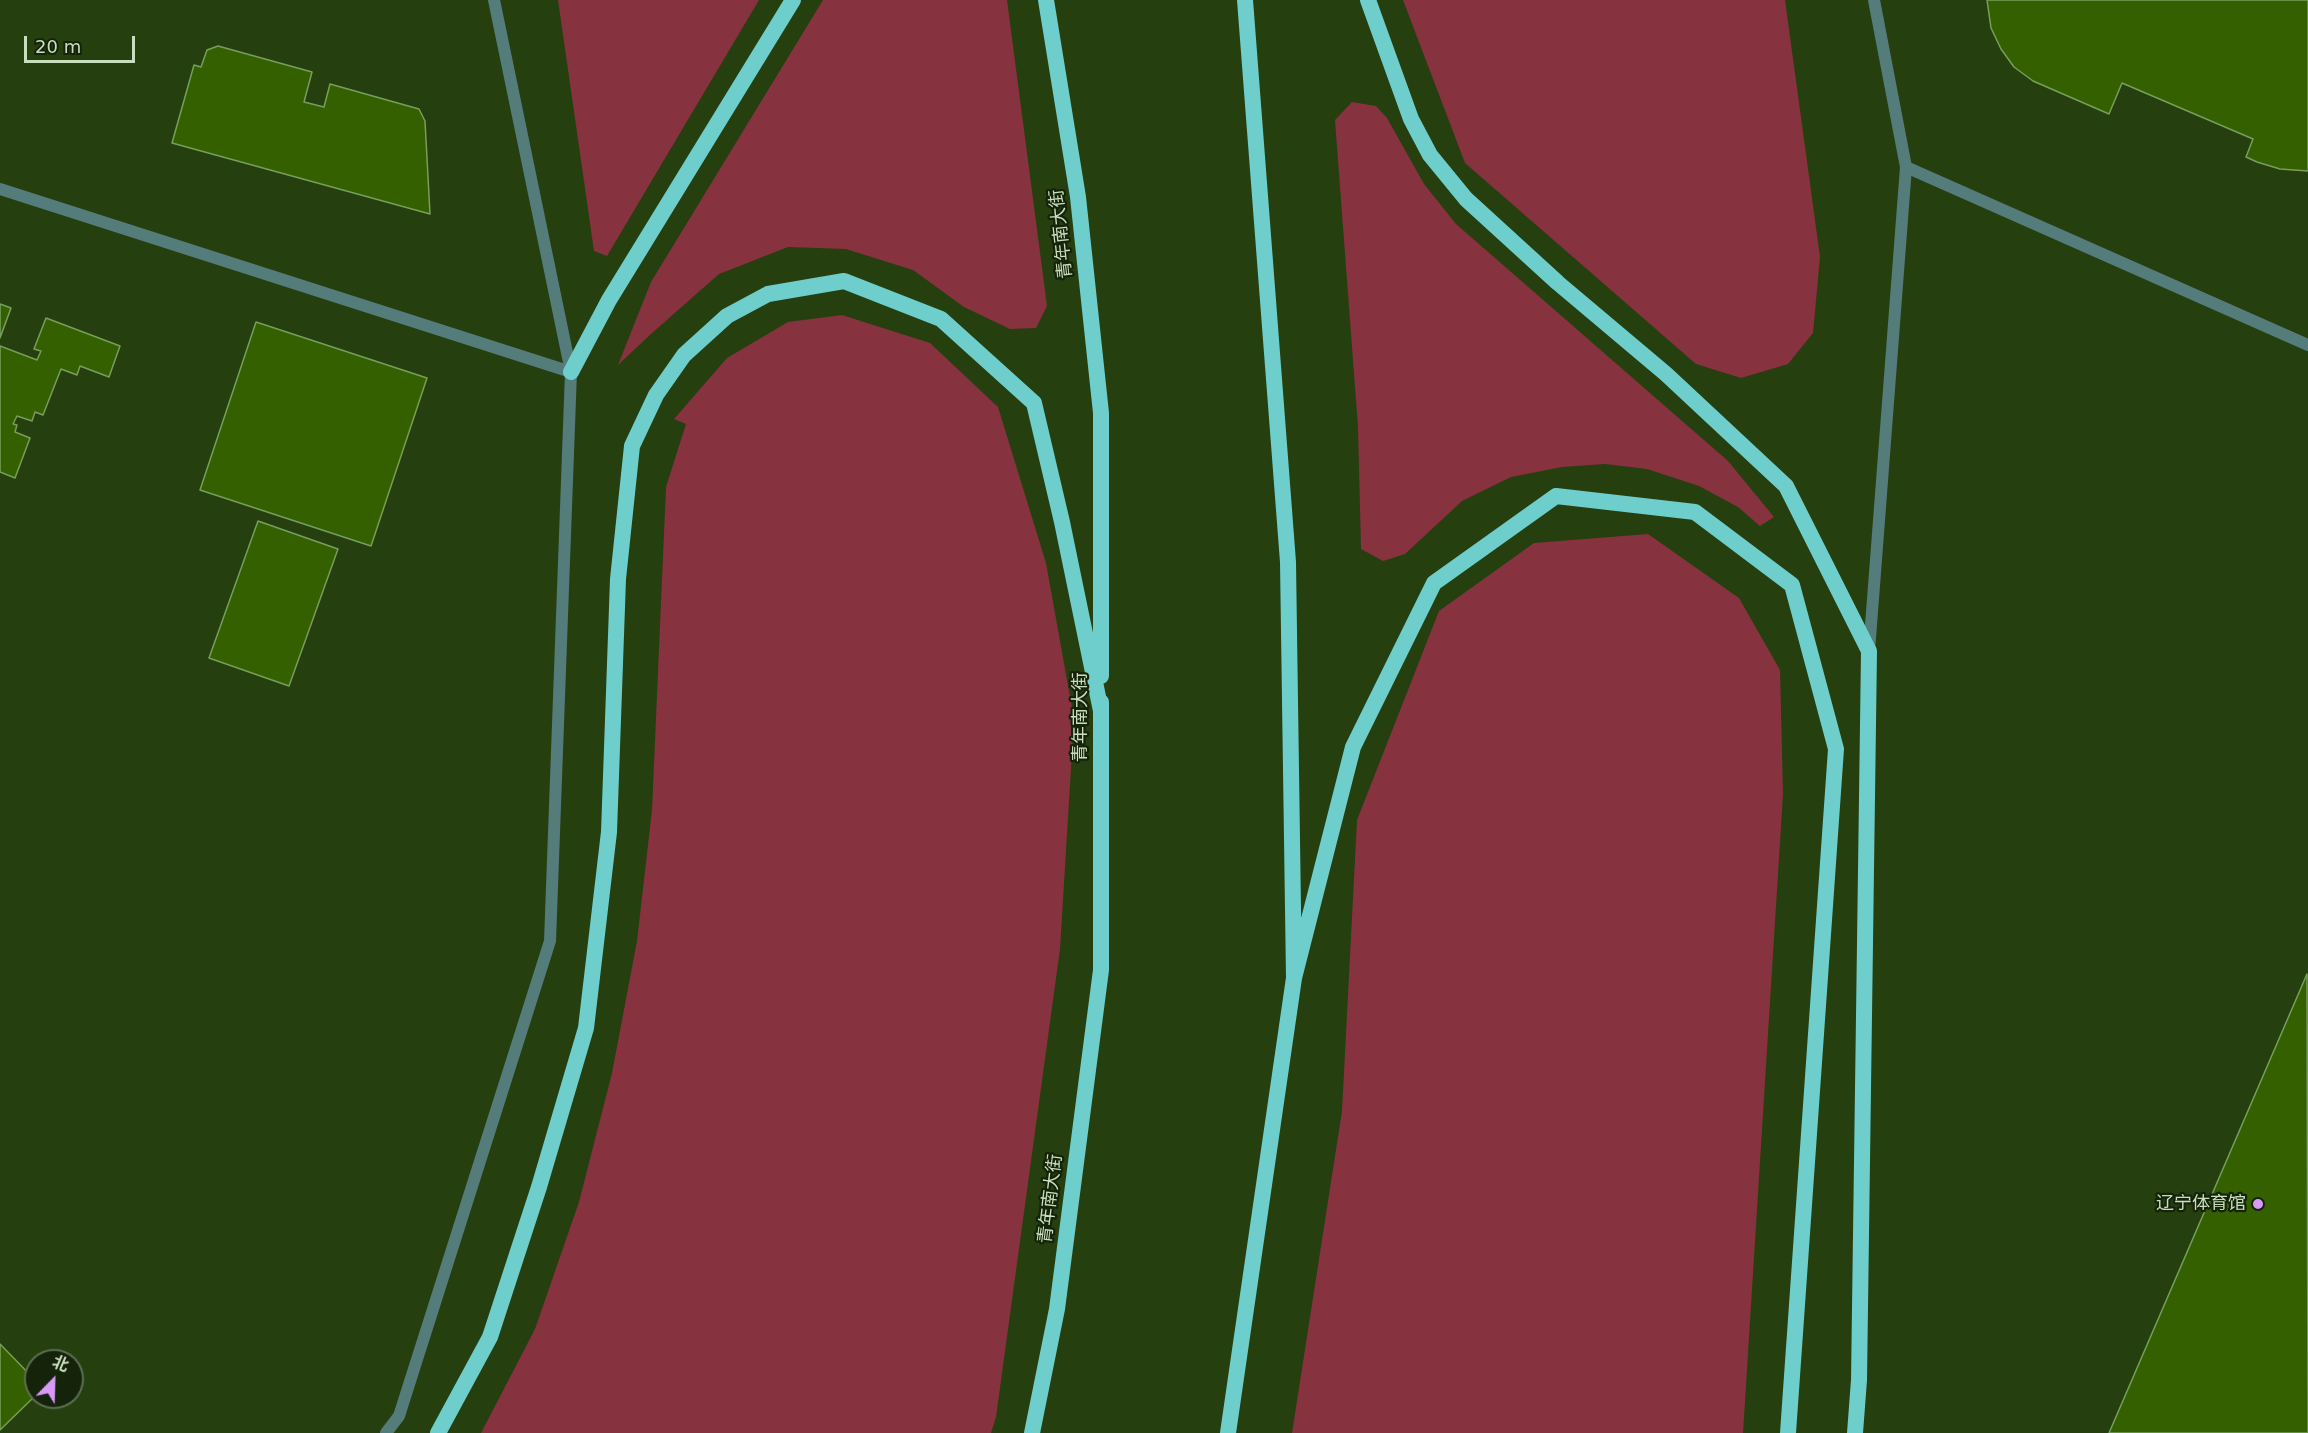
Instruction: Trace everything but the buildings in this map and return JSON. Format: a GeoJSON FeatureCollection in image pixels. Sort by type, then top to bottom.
{"type":"FeatureCollection","features":[{"type":"Feature","properties":{"kind":"highway"},"geometry":{"type":"LineString","coordinates":[[571,372],[609,300],[793,0]]}},
{"type":"Feature","properties":{"kind":"highway","name":"青年南大街"},"geometry":{"type":"LineString","coordinates":[[1032,1433],[1056,1309],[1101,970],[1101,413],[1078,197],[1046,0]]}},
{"type":"Feature","properties":{"kind":"highway"},"geometry":{"type":"LineString","coordinates":[[1245,0],[1288,562],[1294,978]]}},
{"type":"Feature","properties":{"kind":"highway"},"geometry":{"type":"LineString","coordinates":[[1368,0],[1411,119],[1430,155],[1466,199],[1558,283],[1666,374],[1786,486],[1869,651],[1859,1380],[1855,1433]]}},
{"type":"Feature","properties":{"kind":"highway"},"geometry":{"type":"LineString","coordinates":[[438,1433],[490,1337],[539,1187],[586,1028],[609,832],[618,579],[632,446],[656,395],[684,355],[727,316],[768,294],[844,281],[941,319],[1034,404],[1064,533],[1101,711]]}},
{"type":"Feature","properties":{"kind":"highway"},"geometry":{"type":"LineString","coordinates":[[1228,1433],[1294,978],[1353,747],[1434,583],[1556,496],[1695,512],[1792,585],[1836,749],[1788,1433]]}},
{"type":"Feature","properties":{"kind":"street"},"geometry":{"type":"LineString","coordinates":[[386,1433],[399,1416],[550,941],[571,372],[494,0]]}},
{"type":"Feature","properties":{"kind":"street"},"geometry":{"type":"LineString","coordinates":[[1869,651],[1906,167],[1874,0]]}},
{"type":"Feature","properties":{"kind":"street"},"geometry":{"type":"LineString","coordinates":[[1906,167],[2308,345]]}},
{"type":"Feature","properties":{"kind":"street"},"geometry":{"type":"LineString","coordinates":[[0,189],[571,372]]}},
{"type":"Feature","properties":{"kind":"shaded area"},"geometry":{"type":"Polygon","coordinates":[[[558,0],[759,0],[607,256],[594,251],[558,0]]]}},
{"type":"Feature","properties":{"kind":"shaded area"},"geometry":{"type":"Polygon","coordinates":[[[823,0],[1007,0],[1047,306],[1036,328],[1010,329],[964,307],[913,270],[846,249],[788,247],[719,274],[618,365],[651,282],[823,0]]]}},
{"type":"Feature","properties":{"kind":"shaded area"},"geometry":{"type":"Polygon","coordinates":[[[1403,0],[1785,0],[1820,257],[1813,333],[1788,364],[1741,378],[1696,364],[1465,163],[1403,0]]]}},
{"type":"Feature","properties":{"kind":"shaded area"},"geometry":{"type":"Polygon","coordinates":[[[1352,102],[1376,106],[1387,118],[1424,184],[1456,224],[1728,461],[1774,517],[1760,526],[1738,507],[1699,486],[1647,469],[1605,464],[1562,467],[1511,477],[1462,501],[1405,554],[1383,561],[1361,549],[1358,427],[1335,120],[1352,102]]]}},
{"type":"Feature","properties":{"kind":"shaded area"},"geometry":{"type":"Polygon","coordinates":[[[842,315],[930,343],[998,407],[1046,563],[1074,719],[1060,949],[996,1417],[991,1433],[481,1433],[535,1329],[579,1202],[612,1073],[637,941],[652,810],[666,487],[686,424],[674,419],[727,358],[788,322],[842,315]]]}},
{"type":"Feature","properties":{"kind":"shaded area"},"geometry":{"type":"Polygon","coordinates":[[[1648,534],[1739,598],[1780,670],[1783,794],[1743,1433],[1292,1433],[1342,1111],[1357,820],[1439,611],[1534,543],[1648,534]]]}},
{"type":"Feature","properties":{"kind":"place","name":"辽宁体育馆"},"geometry":{"type":"Point","coordinates":[2258,1204]}}]}
